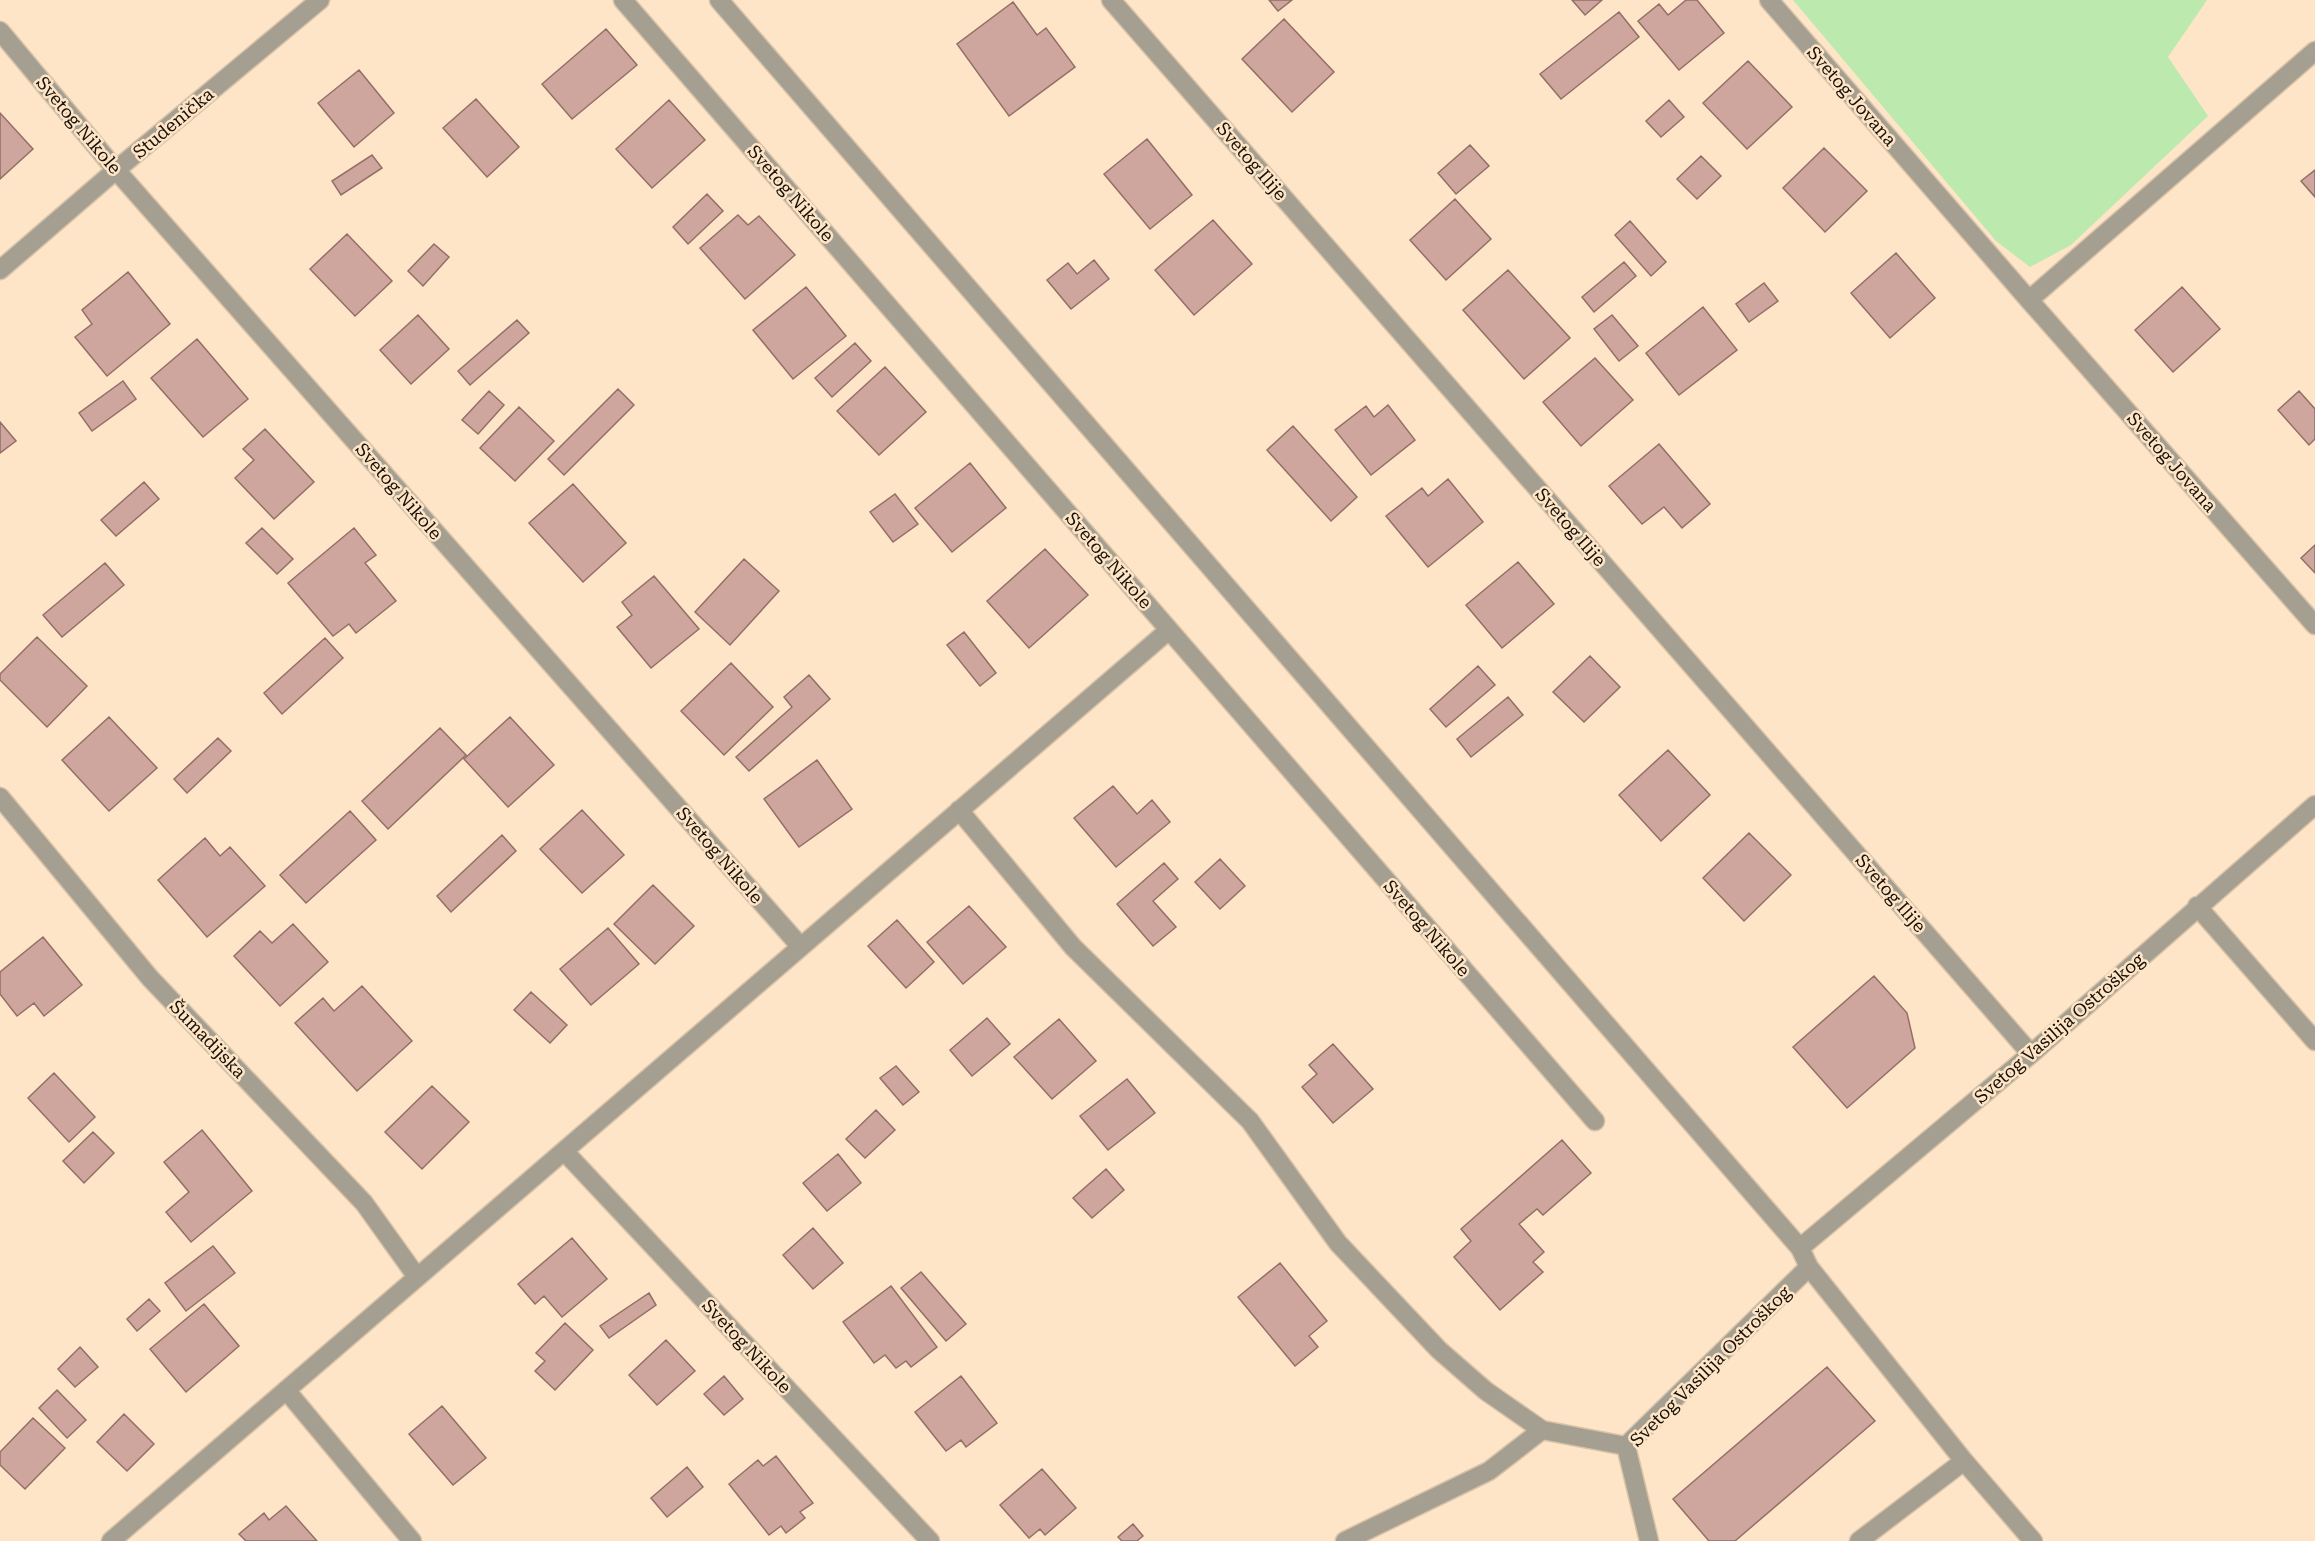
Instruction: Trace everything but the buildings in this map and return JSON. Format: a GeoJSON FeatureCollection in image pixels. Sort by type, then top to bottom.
{"type":"FeatureCollection","features":[{"type":"Feature","properties":{"kind":"street","name":"Studenička"},"geometry":{"type":"LineString","coordinates":[[0,270],[320,0]]}},
{"type":"Feature","properties":{"kind":"street","name":"Svetog Nikole"},"geometry":{"type":"LineString","coordinates":[[623,0],[1595,1121]]}},
{"type":"Feature","properties":{"kind":"street"},"geometry":{"type":"LineString","coordinates":[[719,0],[1800,1248],[1809,1267],[1964,1461],[2033,1541]]}},
{"type":"Feature","properties":{"kind":"street","name":"Svetog Ilije"},"geometry":{"type":"LineString","coordinates":[[1111,0],[2031,1054]]}},
{"type":"Feature","properties":{"kind":"street","name":"Svetog Jovana"},"geometry":{"type":"LineString","coordinates":[[1769,0],[2315,625]]}},
{"type":"Feature","properties":{"kind":"street","name":"Svetog Nikole"},"geometry":{"type":"LineString","coordinates":[[0,31],[116,170],[801,947]]}},
{"type":"Feature","properties":{"kind":"street"},"geometry":{"type":"LineString","coordinates":[[2029,300],[2315,51]]}},
{"type":"Feature","properties":{"kind":"street"},"geometry":{"type":"LineString","coordinates":[[111,1541],[1170,630]]}},
{"type":"Feature","properties":{"kind":"street","name":"Šumadijska"},"geometry":{"type":"LineString","coordinates":[[0,797],[150,978],[364,1203],[417,1277]]}},
{"type":"Feature","properties":{"kind":"street","name":"Svetog Vasilija Ostroškog"},"geometry":{"type":"LineString","coordinates":[[1800,1248],[2031,1054],[2315,805]]}},
{"type":"Feature","properties":{"kind":"street"},"geometry":{"type":"LineString","coordinates":[[959,810],[1073,947],[1250,1121],[1338,1243],[1439,1350],[1486,1390],[1542,1430],[1626,1446]]}},
{"type":"Feature","properties":{"kind":"street"},"geometry":{"type":"LineString","coordinates":[[2198,906],[2315,1041]]}},
{"type":"Feature","properties":{"kind":"street","name":"Svetog Nikole"},"geometry":{"type":"LineString","coordinates":[[564,1151],[930,1541]]}},
{"type":"Feature","properties":{"kind":"street","name":"Svetog Vasilija Ostroškog"},"geometry":{"type":"LineString","coordinates":[[1649,1541],[1626,1446],[1809,1267]]}},
{"type":"Feature","properties":{"kind":"street"},"geometry":{"type":"LineString","coordinates":[[286,1390],[412,1541]]}},
{"type":"Feature","properties":{"kind":"street"},"geometry":{"type":"LineString","coordinates":[[1345,1541],[1490,1471],[1542,1430]]}},
{"type":"Feature","properties":{"kind":"street"},"geometry":{"type":"LineString","coordinates":[[1859,1541],[1964,1461]]}},
{"type":"Feature","properties":{"kind":"green space"},"geometry":{"type":"Polygon","coordinates":[[[1793,0],[2207,0],[2168,57],[2208,116],[2071,245],[2030,267],[1996,241],[1793,0]]]}}]}
